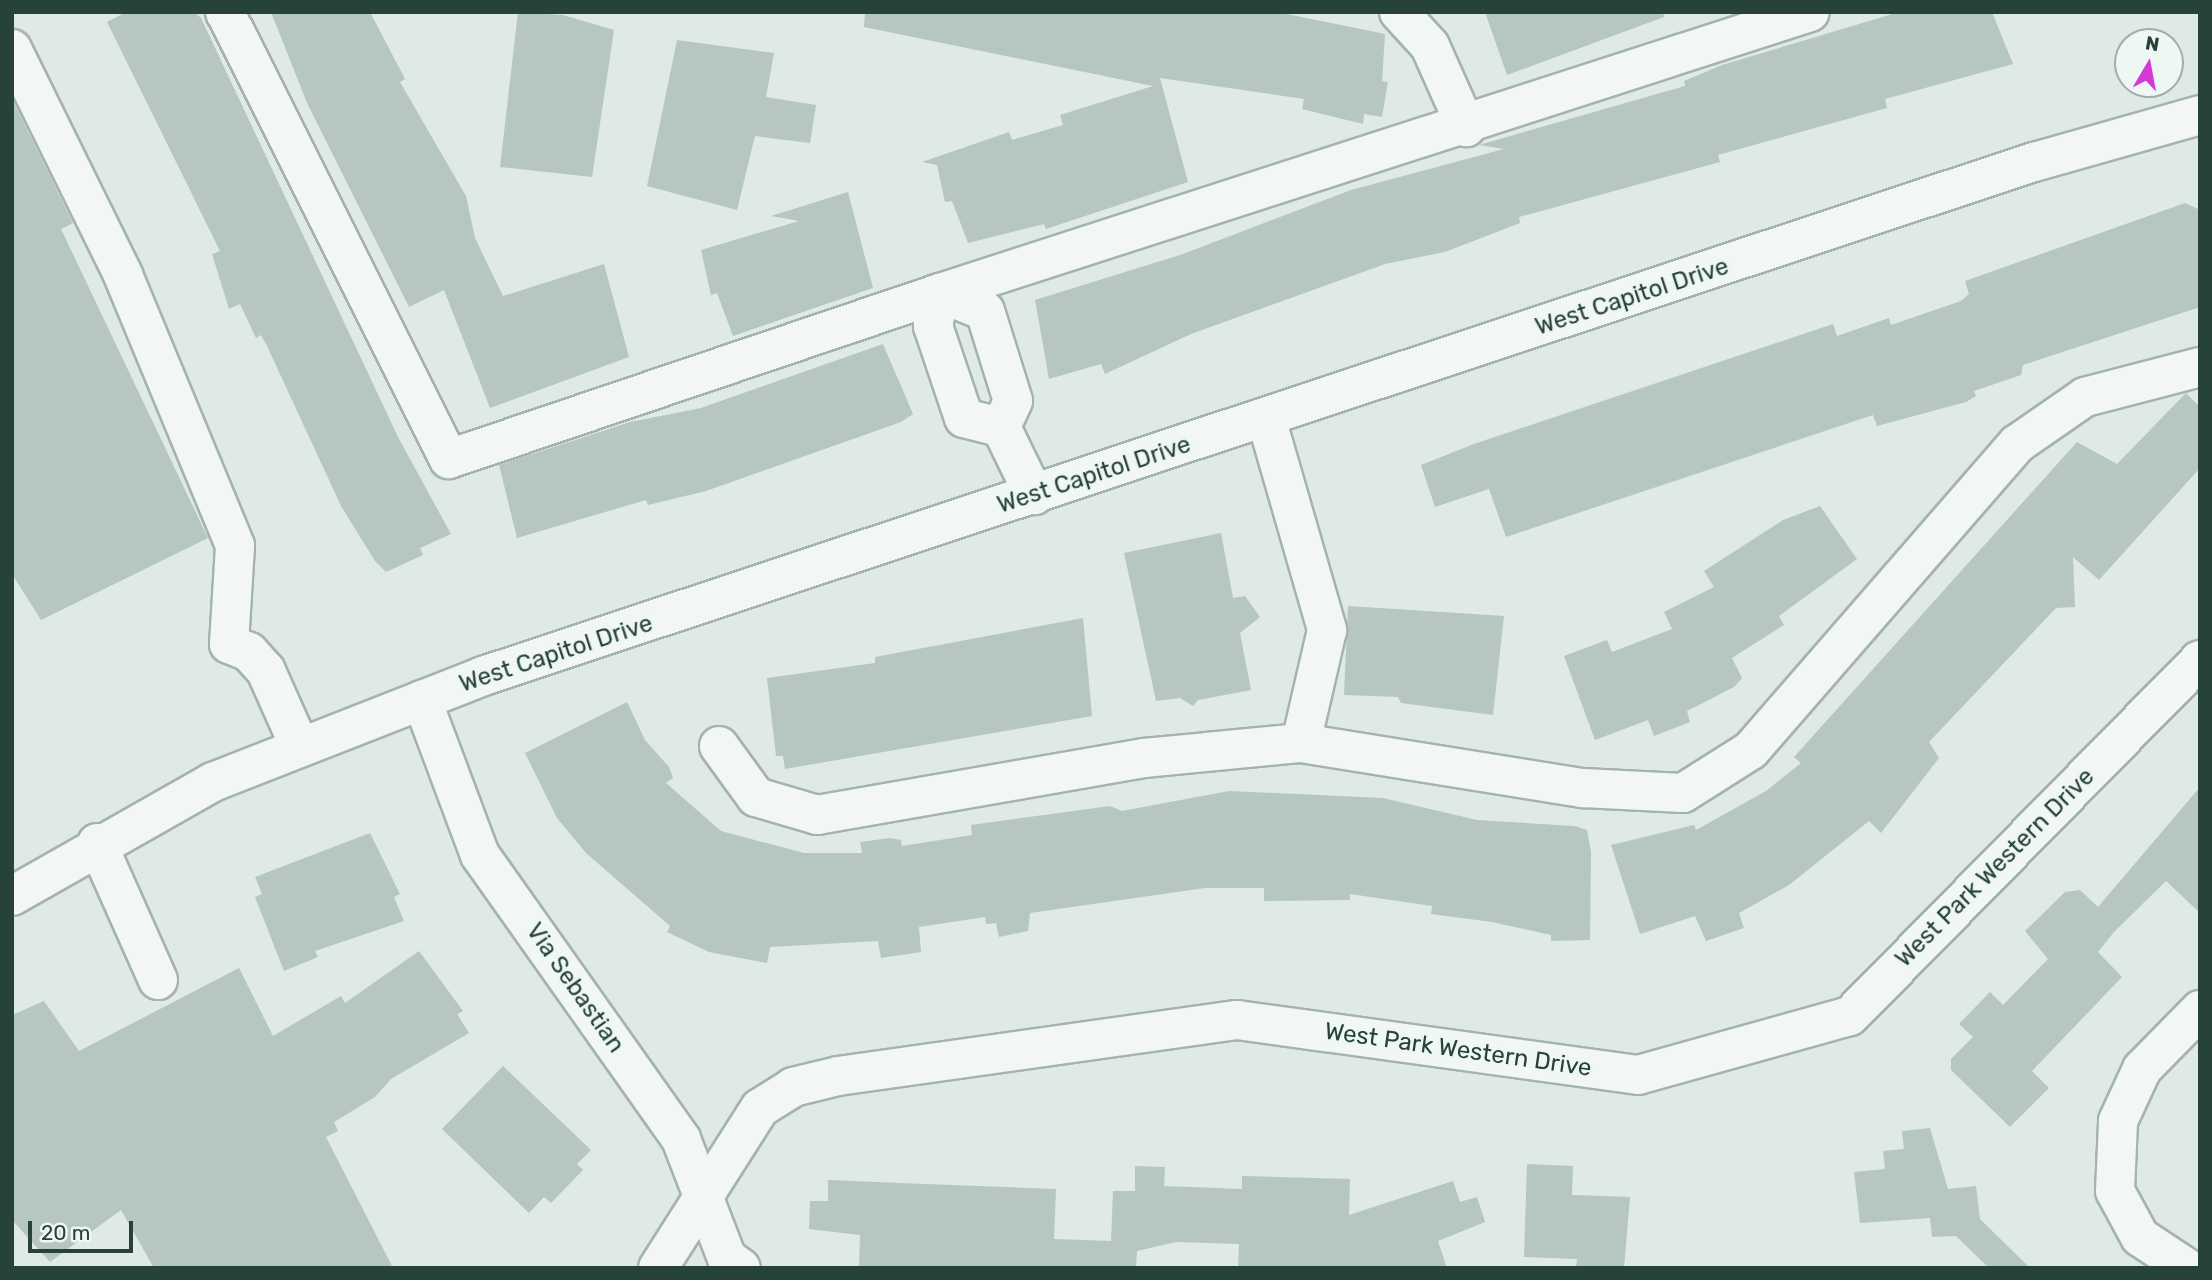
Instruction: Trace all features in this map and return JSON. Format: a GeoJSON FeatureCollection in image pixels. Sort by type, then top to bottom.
{"type":"FeatureCollection","features":[{"type":"Feature","properties":{"kind":"street"},"geometry":{"type":"LineString","coordinates":[[225,12],[449,459],[940,292],[1466,127],[1810,12]]}},
{"type":"Feature","properties":{"kind":"street"},"geometry":{"type":"LineString","coordinates":[[1399,12],[1430,46],[1466,127]]}},
{"type":"Feature","properties":{"kind":"street"},"geometry":{"type":"LineString","coordinates":[[12,49],[123,275],[235,547],[229,644],[249,652],[266,671],[299,745]]}},
{"type":"Feature","properties":{"kind":"street","name":"West Capitol Drive"},"geometry":{"type":"LineString","coordinates":[[12,896],[97,843],[299,745],[422,700],[2034,162],[2200,115]]}},
{"type":"Feature","properties":{"kind":"street"},"geometry":{"type":"LineString","coordinates":[[940,292],[933,326],[964,418],[1002,427]]}},
{"type":"Feature","properties":{"kind":"street"},"geometry":{"type":"LineString","coordinates":[[940,292],[985,311],[1013,401],[1002,427],[1034,495]]}},
{"type":"Feature","properties":{"kind":"street"},"geometry":{"type":"LineString","coordinates":[[719,746],[756,797],[817,815],[1144,758],[1301,743],[1583,788],[1683,793],[1751,750],[2017,444],[2085,397],[2200,367]]}},
{"type":"Feature","properties":{"kind":"street"},"geometry":{"type":"LineString","coordinates":[[1266,418],[1327,630],[1301,743]]}},
{"type":"Feature","properties":{"kind":"street","name":"West Park Western Drive"},"geometry":{"type":"LineString","coordinates":[[658,1268],[702,1190],[760,1108],[793,1087],[838,1076],[1237,1020],[1638,1074],[1850,1016],[2200,660]]}},
{"type":"Feature","properties":{"kind":"street","name":"Via Sebastian"},"geometry":{"type":"LineString","coordinates":[[422,700],[480,855],[681,1139],[727,1258],[741,1268]]}},
{"type":"Feature","properties":{"kind":"street"},"geometry":{"type":"LineString","coordinates":[[97,843],[158,980]]}},
{"type":"Feature","properties":{"kind":"street"},"geometry":{"type":"LineString","coordinates":[[2187,1268],[2140,1237],[2115,1191],[2118,1121],[2142,1069],[2200,1010]]}},
{"type":"Feature","properties":{"kind":"building"},"geometry":{"type":"Polygon","coordinates":[[[126,12],[194,12],[201,18],[398,437],[451,534],[420,548],[423,555],[386,572],[375,561],[341,506],[261,335],[256,338],[240,304],[229,309],[212,254],[220,251],[107,22],[126,12]]]}},
{"type":"Feature","properties":{"kind":"building"},"geometry":{"type":"Polygon","coordinates":[[[271,12],[370,12],[405,79],[400,82],[466,196],[475,238],[503,296],[604,264],[629,357],[490,408],[444,290],[409,307],[307,103],[271,12]]]}},
{"type":"Feature","properties":{"kind":"building"},"geometry":{"type":"Polygon","coordinates":[[[518,12],[563,15],[614,30],[592,177],[500,167],[518,12]]]}},
{"type":"Feature","properties":{"kind":"building"},"geometry":{"type":"Polygon","coordinates":[[[865,12],[1277,12],[1385,34],[1382,81],[1388,82],[1382,117],[1364,114],[1363,124],[1302,109],[1304,99],[1160,78],[1188,182],[1046,229],[1044,224],[968,243],[952,201],[945,202],[937,165],[922,162],[1009,132],[1012,140],[1063,125],[1060,115],[1153,86],[864,27],[865,12]]]}},
{"type":"Feature","properties":{"kind":"building"},"geometry":{"type":"Polygon","coordinates":[[[1485,12],[1663,12],[1664,17],[1507,75],[1485,12]]]}},
{"type":"Feature","properties":{"kind":"building"},"geometry":{"type":"Polygon","coordinates":[[[1899,12],[1992,12],[2013,64],[1885,99],[1887,108],[1718,155],[1720,162],[1519,217],[1520,223],[1445,252],[1385,264],[1191,334],[1105,374],[1101,364],[1049,379],[1035,300],[1183,254],[1351,190],[1504,149],[1479,145],[1685,86],[1684,81],[1722,65],[1899,12]]]}},
{"type":"Feature","properties":{"kind":"building"},"geometry":{"type":"Polygon","coordinates":[[[677,40],[774,53],[766,97],[816,105],[810,143],[755,136],[737,210],[647,186],[677,40]]]}},
{"type":"Feature","properties":{"kind":"building"},"geometry":{"type":"Polygon","coordinates":[[[12,99],[73,223],[61,229],[208,538],[41,620],[12,574],[12,99]]]}},
{"type":"Feature","properties":{"kind":"building"},"geometry":{"type":"Polygon","coordinates":[[[848,192],[873,288],[733,336],[717,293],[711,295],[701,250],[799,221],[771,216],[848,192]]]}},
{"type":"Feature","properties":{"kind":"building"},"geometry":{"type":"Polygon","coordinates":[[[2185,203],[2200,210],[2200,307],[2023,365],[2021,375],[1974,391],[1976,396],[1966,402],[1877,426],[1873,415],[1506,537],[1489,489],[1435,507],[1421,465],[1474,444],[1833,324],[1837,336],[1889,318],[1891,325],[1961,301],[1969,294],[1965,281],[2185,203]]]}},
{"type":"Feature","properties":{"kind":"building"},"geometry":{"type":"Polygon","coordinates":[[[883,344],[913,414],[901,422],[706,491],[648,505],[646,500],[517,538],[499,465],[630,422],[701,408],[883,344]]]}},
{"type":"Feature","properties":{"kind":"building"},"geometry":{"type":"Polygon","coordinates":[[[2186,393],[2200,407],[2200,468],[2099,580],[2073,557],[2075,607],[2056,608],[1929,742],[1939,758],[1881,833],[1869,821],[1789,885],[1739,913],[1744,928],[1706,941],[1695,916],[1640,934],[1611,845],[1694,825],[1696,830],[1766,791],[1801,763],[1794,757],[2077,442],[2117,464],[2186,393]]]}},
{"type":"Feature","properties":{"kind":"building"},"geometry":{"type":"Polygon","coordinates":[[[1820,506],[1857,559],[1779,616],[1784,625],[1732,658],[1742,678],[1734,687],[1687,711],[1690,722],[1654,736],[1648,720],[1595,740],[1564,656],[1607,640],[1612,652],[1672,629],[1664,612],[1714,587],[1704,571],[1783,520],[1820,506]]]}},
{"type":"Feature","properties":{"kind":"building"},"geometry":{"type":"Polygon","coordinates":[[[1221,533],[1233,598],[1245,596],[1260,617],[1240,633],[1251,690],[1198,700],[1193,706],[1180,698],[1156,701],[1124,553],[1221,533]]]}},
{"type":"Feature","properties":{"kind":"building"},"geometry":{"type":"Polygon","coordinates":[[[1348,606],[1504,616],[1493,715],[1401,703],[1398,697],[1344,695],[1348,606]]]}},
{"type":"Feature","properties":{"kind":"building"},"geometry":{"type":"Polygon","coordinates":[[[1083,618],[1092,716],[785,769],[783,756],[776,756],[767,678],[875,663],[875,657],[1083,618]]]}},
{"type":"Feature","properties":{"kind":"building"},"geometry":{"type":"Polygon","coordinates":[[[627,702],[645,740],[669,767],[673,778],[666,783],[721,831],[804,853],[862,853],[860,842],[890,838],[901,840],[902,846],[972,835],[971,825],[1110,806],[1122,811],[1229,791],[1383,798],[1477,820],[1575,826],[1587,830],[1591,852],[1590,940],[1551,941],[1551,935],[1492,922],[1431,914],[1432,906],[1350,894],[1350,900],[1264,901],[1264,888],[1205,888],[1030,913],[1028,931],[999,937],[996,923],[986,924],[985,917],[919,927],[921,952],[881,958],[878,941],[770,947],[767,963],[709,952],[667,932],[670,926],[586,853],[557,818],[525,753],[627,702]]]}},
{"type":"Feature","properties":{"kind":"building"},"geometry":{"type":"Polygon","coordinates":[[[2200,787],[2200,913],[2166,881],[2114,932],[2098,952],[2122,977],[2032,1071],[2049,1088],[2010,1127],[1951,1070],[1951,1059],[1973,1037],[1959,1024],[1990,992],[2003,1005],[2048,959],[2025,931],[2065,892],[2080,890],[2098,907],[2200,787]]]}},
{"type":"Feature","properties":{"kind":"building"},"geometry":{"type":"Polygon","coordinates":[[[370,833],[400,894],[394,897],[404,921],[315,951],[318,957],[284,971],[255,897],[262,894],[255,877],[370,833]]]}},
{"type":"Feature","properties":{"kind":"building"},"geometry":{"type":"Polygon","coordinates":[[[419,951],[463,1011],[457,1014],[469,1033],[391,1079],[375,1097],[334,1122],[338,1131],[326,1137],[393,1268],[154,1268],[121,1210],[50,1262],[12,1220],[12,1015],[44,1001],[79,1051],[239,968],[273,1036],[341,996],[345,1003],[419,951]]]}},
{"type":"Feature","properties":{"kind":"building"},"geometry":{"type":"Polygon","coordinates":[[[503,1066],[591,1150],[577,1164],[583,1170],[551,1203],[544,1197],[529,1213],[442,1129],[503,1066]]]}},
{"type":"Feature","properties":{"kind":"building"},"geometry":{"type":"Polygon","coordinates":[[[1930,1128],[1948,1189],[1976,1186],[1980,1219],[2030,1268],[1989,1268],[1956,1236],[1932,1237],[1930,1218],[1860,1223],[1854,1172],[1885,1169],[1883,1151],[1904,1149],[1902,1131],[1930,1128]]]}},
{"type":"Feature","properties":{"kind":"building"},"geometry":{"type":"Polygon","coordinates":[[[1527,1164],[1573,1166],[1572,1195],[1630,1197],[1624,1268],[1576,1268],[1577,1259],[1524,1257],[1527,1164]]]}},
{"type":"Feature","properties":{"kind":"building"},"geometry":{"type":"Polygon","coordinates":[[[1135,1166],[1165,1167],[1164,1186],[1242,1189],[1242,1176],[1350,1179],[1349,1215],[1453,1181],[1460,1202],[1477,1197],[1485,1222],[1438,1241],[1447,1268],[1238,1268],[1239,1244],[1176,1242],[1137,1251],[1136,1268],[859,1268],[860,1235],[809,1229],[810,1201],[828,1201],[828,1180],[1056,1189],[1054,1239],[1111,1241],[1113,1191],[1135,1191],[1135,1166]]]}}]}
